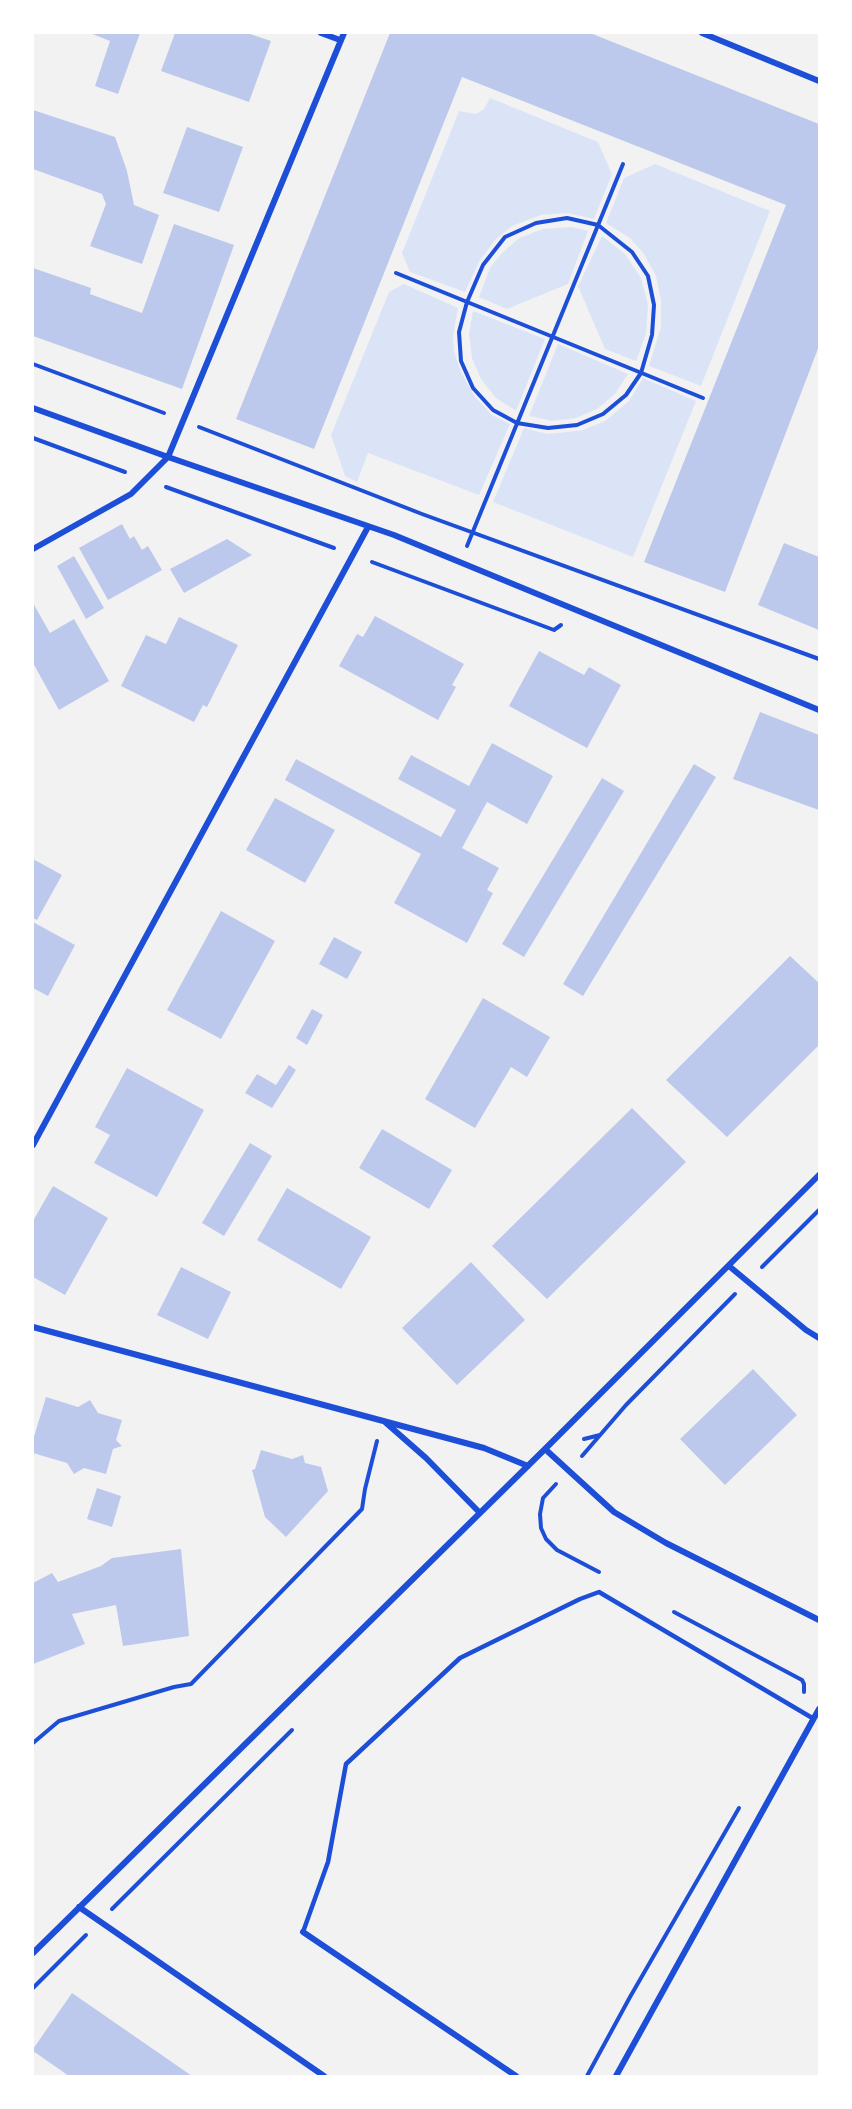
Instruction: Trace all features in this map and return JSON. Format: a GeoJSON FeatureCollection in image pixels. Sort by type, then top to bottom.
{"type":"FeatureCollection","features":[{"type":"Feature","properties":{"kind":"street"},"geometry":{"type":"LineString","coordinates":[[321,33],[340,40]]}},
{"type":"Feature","properties":{"kind":"street"},"geometry":{"type":"LineString","coordinates":[[33,549],[131,494],[168,457],[344,33]]}},
{"type":"Feature","properties":{"kind":"street"},"geometry":{"type":"LineString","coordinates":[[702,33],[819,81]]}},
{"type":"Feature","properties":{"kind":"street"},"geometry":{"type":"LineString","coordinates":[[33,408],[394,535],[819,710]]}},
{"type":"Feature","properties":{"kind":"street"},"geometry":{"type":"LineString","coordinates":[[33,1145],[368,527]]}},
{"type":"Feature","properties":{"kind":"street"},"geometry":{"type":"LineString","coordinates":[[33,1953],[528,1466],[819,1174]]}},
{"type":"Feature","properties":{"kind":"street"},"geometry":{"type":"LineString","coordinates":[[729,1266],[748,1284],[819,1338]]}},
{"type":"Feature","properties":{"kind":"street"},"geometry":{"type":"LineString","coordinates":[[33,1327],[382,1419],[484,1448],[528,1466]]}},
{"type":"Feature","properties":{"kind":"street"},"geometry":{"type":"LineString","coordinates":[[382,1419],[426,1458],[480,1513]]}},
{"type":"Feature","properties":{"kind":"street"},"geometry":{"type":"LineString","coordinates":[[545,1449],[614,1512],[666,1543],[819,1620]]}},
{"type":"Feature","properties":{"kind":"street"},"geometry":{"type":"LineString","coordinates":[[616,2076],[819,1709]]}},
{"type":"Feature","properties":{"kind":"street"},"geometry":{"type":"LineString","coordinates":[[79,1907],[324,2076]]}},
{"type":"Feature","properties":{"kind":"street"},"geometry":{"type":"LineString","coordinates":[[303,1932],[516,2076]]}},
{"type":"Feature","properties":{"kind":"lane"},"geometry":{"type":"LineString","coordinates":[[303,1932],[328,1862],[346,1764],[460,1658],[580,1599],[599,1592],[814,1719]]}},
{"type":"Feature","properties":{"kind":"path"},"geometry":{"type":"LineString","coordinates":[[460,563],[623,164]]}},
{"type":"Feature","properties":{"kind":"path"},"geometry":{"type":"LineString","coordinates":[[567,218],[598,225],[632,252],[648,276],[654,305],[652,335],[641,373],[626,395],[603,414],[577,425],[548,428],[517,423],[493,410],[473,388],[461,361],[459,332],[467,302],[483,265],[505,237],[536,223],[567,218]]}},
{"type":"Feature","properties":{"kind":"path"},"geometry":{"type":"LineString","coordinates":[[396,273],[703,398]]}},
{"type":"Feature","properties":{"kind":"path"},"geometry":{"type":"LineString","coordinates":[[33,364],[472,532],[819,659]]}},
{"type":"Feature","properties":{"kind":"path"},"geometry":{"type":"LineString","coordinates":[[33,438],[554,630],[579,612]]}},
{"type":"Feature","properties":{"kind":"path"},"geometry":{"type":"LineString","coordinates":[[33,1743],[59,1721],[191,1684],[362,1509],[382,1419]]}},
{"type":"Feature","properties":{"kind":"shaded area"},"geometry":{"type":"Polygon","coordinates":[[[490,98],[598,142],[612,174],[594,219],[567,213],[541,215],[512,226],[496,239],[480,260],[465,292],[410,272],[402,253],[459,111],[476,114],[484,109],[490,98]]]}},
{"type":"Feature","properties":{"kind":"shaded area"},"geometry":{"type":"Polygon","coordinates":[[[655,164],[770,211],[701,386],[649,366],[661,327],[661,301],[656,276],[644,254],[630,238],[606,223],[624,178],[655,164]]]}},
{"type":"Feature","properties":{"kind":"shaded area"},"geometry":{"type":"Polygon","coordinates":[[[572,227],[588,231],[568,284],[507,309],[479,297],[490,268],[501,254],[519,238],[543,229],[572,227]]]}},
{"type":"Feature","properties":{"kind":"shaded area"},"geometry":{"type":"Polygon","coordinates":[[[602,236],[625,254],[641,278],[648,305],[646,334],[636,361],[605,349],[578,286],[602,236]]]}},
{"type":"Feature","properties":{"kind":"shaded area"},"geometry":{"type":"Polygon","coordinates":[[[404,284],[458,308],[453,336],[454,352],[462,374],[475,397],[492,415],[510,424],[479,495],[368,453],[357,482],[345,476],[331,435],[389,292],[404,284]]]}},
{"type":"Feature","properties":{"kind":"shaded area"},"geometry":{"type":"Polygon","coordinates":[[[473,311],[545,339],[516,411],[496,398],[481,379],[472,358],[469,334],[473,311]]]}},
{"type":"Feature","properties":{"kind":"shaded area"},"geometry":{"type":"Polygon","coordinates":[[[558,344],[628,374],[615,394],[597,409],[576,418],[552,421],[529,416],[558,344]]]}},
{"type":"Feature","properties":{"kind":"shaded area"},"geometry":{"type":"Polygon","coordinates":[[[643,378],[696,401],[633,557],[493,502],[524,428],[548,434],[583,430],[605,421],[629,401],[643,378]]]}},
{"type":"Feature","properties":{"kind":"building"},"geometry":{"type":"Polygon","coordinates":[[[90,33],[140,33],[118,94],[95,86],[110,41],[90,33]]]}},
{"type":"Feature","properties":{"kind":"building"},"geometry":{"type":"Polygon","coordinates":[[[175,33],[247,33],[271,41],[249,102],[161,71],[175,33]]]}},
{"type":"Feature","properties":{"kind":"building"},"geometry":{"type":"Polygon","coordinates":[[[390,33],[590,33],[819,124],[819,346],[725,592],[644,562],[786,205],[462,77],[314,449],[236,419],[390,33]]]}},
{"type":"Feature","properties":{"kind":"building"},"geometry":{"type":"Polygon","coordinates":[[[33,110],[115,137],[127,171],[134,205],[159,215],[142,264],[90,246],[106,204],[102,194],[33,169],[33,110]]]}},
{"type":"Feature","properties":{"kind":"building"},"geometry":{"type":"Polygon","coordinates":[[[187,127],[243,147],[219,212],[163,193],[187,127]]]}},
{"type":"Feature","properties":{"kind":"building"},"geometry":{"type":"Polygon","coordinates":[[[174,224],[234,245],[182,389],[33,336],[33,268],[91,288],[90,294],[142,313],[174,224]]]}},
{"type":"Feature","properties":{"kind":"building"},"geometry":{"type":"Polygon","coordinates":[[[122,524],[130,539],[134,536],[142,550],[148,546],[162,570],[108,600],[79,548],[122,524]]]}},
{"type":"Feature","properties":{"kind":"building"},"geometry":{"type":"Polygon","coordinates":[[[227,539],[252,555],[184,593],[170,569],[227,539]]]}},
{"type":"Feature","properties":{"kind":"building"},"geometry":{"type":"Polygon","coordinates":[[[784,543],[819,557],[819,630],[758,605],[784,543]]]}},
{"type":"Feature","properties":{"kind":"building"},"geometry":{"type":"Polygon","coordinates":[[[74,556],[104,608],[86,619],[57,566],[74,556]]]}},
{"type":"Feature","properties":{"kind":"building"},"geometry":{"type":"Polygon","coordinates":[[[33,603],[50,633],[74,619],[109,681],[59,710],[33,663],[33,603]]]}},
{"type":"Feature","properties":{"kind":"building"},"geometry":{"type":"Polygon","coordinates":[[[375,616],[464,664],[452,685],[456,687],[438,720],[339,666],[357,634],[363,637],[375,616]]]}},
{"type":"Feature","properties":{"kind":"building"},"geometry":{"type":"Polygon","coordinates":[[[179,617],[238,645],[207,707],[203,705],[194,722],[121,686],[146,635],[166,644],[179,617]]]}},
{"type":"Feature","properties":{"kind":"building"},"geometry":{"type":"Polygon","coordinates":[[[539,651],[584,675],[589,667],[621,685],[587,748],[509,706],[539,651]]]}},
{"type":"Feature","properties":{"kind":"building"},"geometry":{"type":"Polygon","coordinates":[[[760,712],[819,735],[819,810],[733,779],[760,712]]]}},
{"type":"Feature","properties":{"kind":"building"},"geometry":{"type":"Polygon","coordinates":[[[492,743],[553,776],[527,824],[487,802],[462,848],[499,868],[487,890],[493,893],[467,943],[394,903],[421,854],[285,780],[296,759],[441,837],[456,810],[398,779],[411,755],[469,786],[492,743]]]}},
{"type":"Feature","properties":{"kind":"building"},"geometry":{"type":"Polygon","coordinates":[[[694,764],[716,777],[583,996],[563,984],[694,764]]]}},
{"type":"Feature","properties":{"kind":"building"},"geometry":{"type":"Polygon","coordinates":[[[602,778],[624,791],[524,957],[502,944],[602,778]]]}},
{"type":"Feature","properties":{"kind":"building"},"geometry":{"type":"Polygon","coordinates":[[[275,798],[335,830],[305,883],[246,850],[275,798]]]}},
{"type":"Feature","properties":{"kind":"building"},"geometry":{"type":"Polygon","coordinates":[[[33,859],[62,875],[37,920],[33,918],[33,859]]]}},
{"type":"Feature","properties":{"kind":"building"},"geometry":{"type":"Polygon","coordinates":[[[221,911],[275,941],[221,1039],[167,1010],[221,911]]]}},
{"type":"Feature","properties":{"kind":"building"},"geometry":{"type":"Polygon","coordinates":[[[33,922],[75,945],[48,996],[33,988],[33,922]]]}},
{"type":"Feature","properties":{"kind":"building"},"geometry":{"type":"Polygon","coordinates":[[[334,937],[362,952],[347,979],[319,964],[334,937]]]}},
{"type":"Feature","properties":{"kind":"building"},"geometry":{"type":"Polygon","coordinates":[[[790,956],[819,983],[819,1045],[727,1137],[666,1080],[790,956]]]}},
{"type":"Feature","properties":{"kind":"building"},"geometry":{"type":"Polygon","coordinates":[[[483,998],[550,1037],[527,1077],[511,1067],[475,1128],[425,1099],[483,998]]]}},
{"type":"Feature","properties":{"kind":"building"},"geometry":{"type":"Polygon","coordinates":[[[312,1009],[323,1015],[307,1045],[296,1038],[312,1009]]]}},
{"type":"Feature","properties":{"kind":"building"},"geometry":{"type":"Polygon","coordinates":[[[289,1065],[296,1070],[272,1108],[245,1093],[257,1074],[276,1085],[289,1065]]]}},
{"type":"Feature","properties":{"kind":"building"},"geometry":{"type":"Polygon","coordinates":[[[127,1068],[204,1110],[157,1197],[94,1163],[110,1135],[95,1127],[127,1068]]]}},
{"type":"Feature","properties":{"kind":"building"},"geometry":{"type":"Polygon","coordinates":[[[632,1108],[686,1162],[547,1299],[492,1246],[632,1108]]]}},
{"type":"Feature","properties":{"kind":"building"},"geometry":{"type":"Polygon","coordinates":[[[382,1129],[452,1170],[429,1209],[359,1168],[382,1129]]]}},
{"type":"Feature","properties":{"kind":"building"},"geometry":{"type":"Polygon","coordinates":[[[250,1143],[272,1156],[224,1236],[202,1223],[250,1143]]]}},
{"type":"Feature","properties":{"kind":"building"},"geometry":{"type":"Polygon","coordinates":[[[53,1186],[108,1218],[65,1295],[33,1277],[33,1221],[53,1186]]]}},
{"type":"Feature","properties":{"kind":"building"},"geometry":{"type":"Polygon","coordinates":[[[287,1188],[371,1237],[341,1289],[257,1240],[287,1188]]]}},
{"type":"Feature","properties":{"kind":"building"},"geometry":{"type":"Polygon","coordinates":[[[471,1262],[525,1320],[457,1385],[402,1328],[471,1262]]]}},
{"type":"Feature","properties":{"kind":"building"},"geometry":{"type":"Polygon","coordinates":[[[181,1267],[231,1292],[208,1339],[157,1315],[181,1267]]]}},
{"type":"Feature","properties":{"kind":"building"},"geometry":{"type":"Polygon","coordinates":[[[753,1369],[797,1415],[725,1485],[680,1439],[753,1369]]]}},
{"type":"Feature","properties":{"kind":"building"},"geometry":{"type":"Polygon","coordinates":[[[46,1397],[78,1407],[90,1400],[98,1413],[122,1420],[116,1440],[122,1446],[113,1449],[106,1474],[84,1468],[74,1474],[67,1463],[33,1453],[33,1440],[46,1397]]]}},
{"type":"Feature","properties":{"kind":"building"},"geometry":{"type":"Polygon","coordinates":[[[261,1450],[292,1459],[303,1455],[305,1463],[321,1467],[328,1491],[286,1537],[265,1517],[252,1470],[255,1469],[261,1450]]]}},
{"type":"Feature","properties":{"kind":"building"},"geometry":{"type":"Polygon","coordinates":[[[97,1488],[121,1496],[112,1527],[87,1519],[97,1488]]]}},
{"type":"Feature","properties":{"kind":"building"},"geometry":{"type":"Polygon","coordinates":[[[181,1549],[189,1636],[123,1646],[116,1605],[72,1614],[85,1644],[33,1664],[33,1583],[52,1573],[58,1582],[101,1566],[112,1558],[181,1549]]]}},
{"type":"Feature","properties":{"kind":"building"},"geometry":{"type":"Polygon","coordinates":[[[72,1993],[192,2076],[69,2076],[33,2049],[72,1993]]]}}]}
